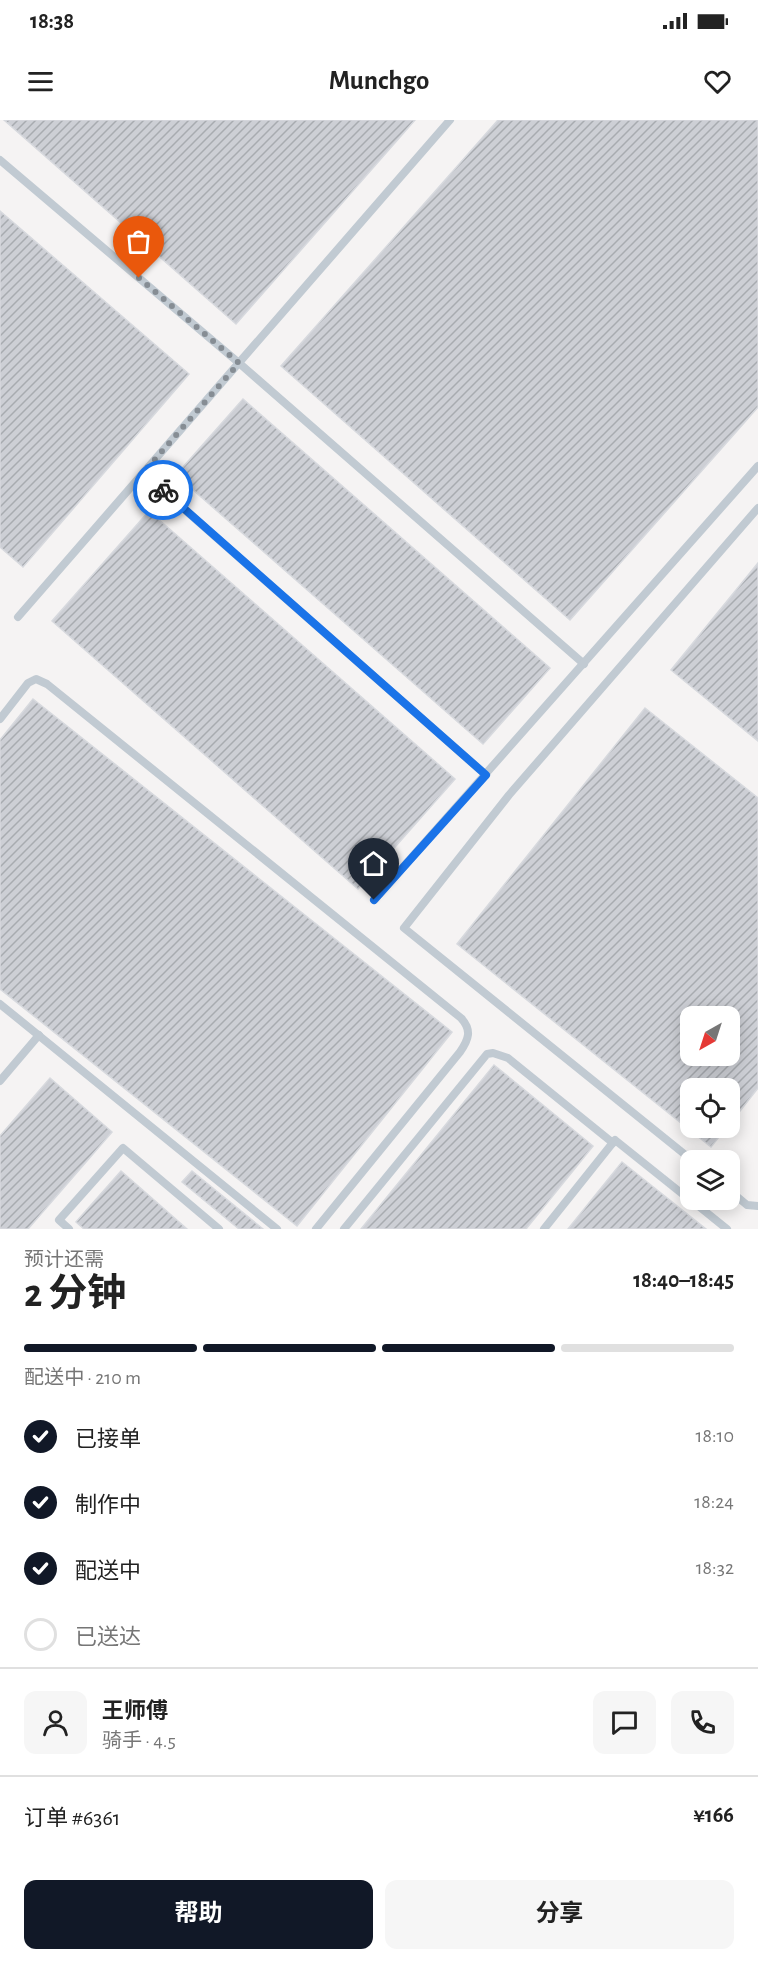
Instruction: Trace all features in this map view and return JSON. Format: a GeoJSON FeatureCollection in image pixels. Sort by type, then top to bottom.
{"type":"FeatureCollection","features":[{"type":"Feature","properties":{"kind":"lane"},"geometry":{"type":"LineString","coordinates":[[18,617],[450,120]]}},
{"type":"Feature","properties":{"kind":"lane"},"geometry":{"type":"LineString","coordinates":[[0,160],[239,363],[584,664]]}},
{"type":"Feature","properties":{"kind":"lane"},"geometry":{"type":"LineString","coordinates":[[374,900],[758,466]]}},
{"type":"Feature","properties":{"kind":"lane"},"geometry":{"type":"LineString","coordinates":[[143,473],[486,775]]}},
{"type":"Feature","properties":{"kind":"lane"},"geometry":{"type":"LineString","coordinates":[[680,1150],[404,927],[509,795],[758,508]]}},
{"type":"Feature","properties":{"kind":"lane"},"geometry":{"type":"LineString","coordinates":[[0,718],[28,683],[36,679],[47,684],[468,1026],[468,1034],[460,1052],[316,1229]]}},
{"type":"Feature","properties":{"kind":"lane"},"geometry":{"type":"LineString","coordinates":[[0,1004],[277,1229]]}},
{"type":"Feature","properties":{"kind":"lane"},"geometry":{"type":"LineString","coordinates":[[0,1081],[39,1035]]}},
{"type":"Feature","properties":{"kind":"lane"},"geometry":{"type":"LineString","coordinates":[[344,1229],[487,1054],[493,1053],[508,1058],[613,1143]]}},
{"type":"Feature","properties":{"kind":"lane"},"geometry":{"type":"LineString","coordinates":[[544,1229],[615,1140],[680,1192]]}},
{"type":"Feature","properties":{"kind":"lane"},"geometry":{"type":"LineString","coordinates":[[69,1229],[59,1220],[123,1148],[219,1229]]}},
{"type":"Feature","properties":{"kind":"lane"},"geometry":{"type":"LineString","coordinates":[[740,1199],[747,1205],[758,1206]]}},
{"type":"Feature","properties":{"kind":"lane"},"geometry":{"type":"LineString","coordinates":[[703,1210],[727,1229]]}},
{"type":"Feature","properties":{"kind":"building"},"geometry":{"type":"Polygon","coordinates":[[[4,120],[415,120],[236,324],[4,120]]]}},
{"type":"Feature","properties":{"kind":"building"},"geometry":{"type":"Polygon","coordinates":[[[498,120],[758,120],[758,407],[570,620],[281,366],[498,120]]]}},
{"type":"Feature","properties":{"kind":"building"},"geometry":{"type":"Polygon","coordinates":[[[0,211],[189,374],[23,567],[0,547],[0,211]]]}},
{"type":"Feature","properties":{"kind":"building"},"geometry":{"type":"Polygon","coordinates":[[[243,399],[550,668],[483,744],[176,475],[243,399]]]}},
{"type":"Feature","properties":{"kind":"building"},"geometry":{"type":"Polygon","coordinates":[[[149,511],[455,779],[358,889],[52,621],[149,511]]]}},
{"type":"Feature","properties":{"kind":"building"},"geometry":{"type":"Polygon","coordinates":[[[758,563],[758,741],[671,670],[758,563]]]}},
{"type":"Feature","properties":{"kind":"building"},"geometry":{"type":"Polygon","coordinates":[[[33,699],[452,1032],[297,1226],[0,989],[0,740],[33,699]]]}},
{"type":"Feature","properties":{"kind":"building"},"geometry":{"type":"Polygon","coordinates":[[[645,708],[758,798],[758,1088],[740,1111],[740,1078],[680,1078],[680,1122],[457,944],[645,708]]]}},
{"type":"Feature","properties":{"kind":"building"},"geometry":{"type":"Polygon","coordinates":[[[494,1065],[593,1146],[526,1229],[361,1229],[494,1065]]]}},
{"type":"Feature","properties":{"kind":"building"},"geometry":{"type":"Polygon","coordinates":[[[50,1078],[112,1132],[28,1229],[0,1229],[0,1136],[50,1078]]]}},
{"type":"Feature","properties":{"kind":"building"},"geometry":{"type":"Polygon","coordinates":[[[700,1138],[718,1138],[711,1147],[700,1138]]]}},
{"type":"Feature","properties":{"kind":"building"},"geometry":{"type":"Polygon","coordinates":[[[622,1162],[706,1229],[568,1229],[622,1162]]]}},
{"type":"Feature","properties":{"kind":"building"},"geometry":{"type":"Polygon","coordinates":[[[121,1171],[187,1229],[84,1229],[76,1222],[121,1171]]]}},
{"type":"Feature","properties":{"kind":"building"},"geometry":{"type":"Polygon","coordinates":[[[192,1171],[263,1229],[239,1229],[182,1182],[192,1171]]]}},
{"type":"Feature","properties":{"kind":"way so far"},"geometry":{"type":"LineString","coordinates":[[139,278],[239,363],[143,473],[163,490]]}},
{"type":"Feature","properties":{"kind":"route"},"geometry":{"type":"LineString","coordinates":[[163,490],[486,775],[374,900]]}}]}
